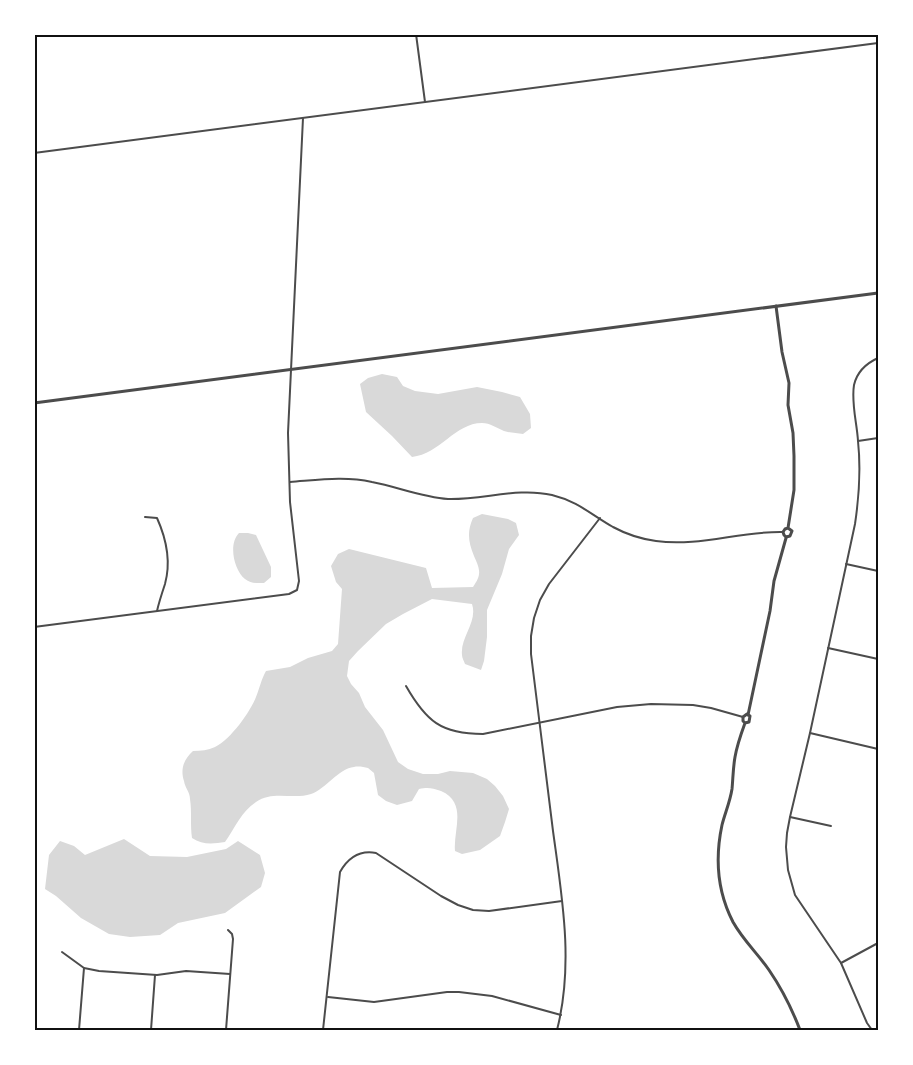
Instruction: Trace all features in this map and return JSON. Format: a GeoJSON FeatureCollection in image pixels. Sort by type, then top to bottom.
{"type":"FeatureCollection","features":[{"type":"Feature","properties":{"kind":"street"},"geometry":{"type":"LineString","coordinates":[[416,34],[425,102]]}},
{"type":"Feature","properties":{"kind":"street"},"geometry":{"type":"LineString","coordinates":[[34,153],[879,42]]}},
{"type":"Feature","properties":{"kind":"street"},"geometry":{"type":"LineString","coordinates":[[34,627],[289,594],[297,590],[299,581],[290,502],[288,433],[303,118]]}},
{"type":"Feature","properties":{"kind":"street"},"geometry":{"type":"LineString","coordinates":[[34,403],[879,293]]}},
{"type":"Feature","properties":{"kind":"street"},"geometry":{"type":"LineString","coordinates":[[289,482],[354,479],[434,498],[450,499],[538,492],[554,495],[579,505],[612,526],[653,541],[689,542],[783,532],[788,528],[794,490],[794,456],[788,405],[789,383],[776,306]]}},
{"type":"Feature","properties":{"kind":"street"},"geometry":{"type":"LineString","coordinates":[[872,1030],[841,963],[795,895],[787,861],[787,833],[858,503],[855,384],[865,366],[879,358]]}},
{"type":"Feature","properties":{"kind":"street"},"geometry":{"type":"LineString","coordinates":[[858,441],[879,438]]}},
{"type":"Feature","properties":{"kind":"street"},"geometry":{"type":"LineString","coordinates":[[145,517],[157,518],[168,561],[157,611]]}},
{"type":"Feature","properties":{"kind":"street"},"geometry":{"type":"LineString","coordinates":[[557,1030],[565,983],[566,953],[562,901],[531,654],[531,636],[540,600],[549,584],[600,518]]}},
{"type":"Feature","properties":{"kind":"street"},"geometry":{"type":"LineString","coordinates":[[786,537],[792,534],[788,528]]}},
{"type":"Feature","properties":{"kind":"street"},"geometry":{"type":"LineString","coordinates":[[783,532],[786,537],[774,580],[748,715],[751,719],[746,723],[739,738],[732,787],[720,839],[718,864],[726,908],[735,925],[778,983],[800,1030]]}},
{"type":"Feature","properties":{"kind":"street"},"geometry":{"type":"LineString","coordinates":[[846,564],[879,571]]}},
{"type":"Feature","properties":{"kind":"street"},"geometry":{"type":"LineString","coordinates":[[828,648],[879,659]]}},
{"type":"Feature","properties":{"kind":"street"},"geometry":{"type":"LineString","coordinates":[[406,686],[426,716],[451,731],[468,734],[483,734],[617,707],[651,704],[693,705],[742,717],[748,715]]}},
{"type":"Feature","properties":{"kind":"street"},"geometry":{"type":"LineString","coordinates":[[742,717],[746,723]]}},
{"type":"Feature","properties":{"kind":"street"},"geometry":{"type":"LineString","coordinates":[[810,733],[879,749]]}},
{"type":"Feature","properties":{"kind":"street"},"geometry":{"type":"LineString","coordinates":[[790,817],[831,826]]}},
{"type":"Feature","properties":{"kind":"street"},"geometry":{"type":"LineString","coordinates":[[323,1030],[340,872],[344,865],[360,853],[376,854],[441,896],[473,910],[489,911],[562,901]]}},
{"type":"Feature","properties":{"kind":"street"},"geometry":{"type":"LineString","coordinates":[[226,1030],[233,939],[228,930]]}},
{"type":"Feature","properties":{"kind":"street"},"geometry":{"type":"LineString","coordinates":[[841,963],[879,943]]}},
{"type":"Feature","properties":{"kind":"street"},"geometry":{"type":"LineString","coordinates":[[62,952],[84,968],[99,971],[155,975],[186,971],[230,974]]}},
{"type":"Feature","properties":{"kind":"street"},"geometry":{"type":"LineString","coordinates":[[79,1030],[84,968]]}},
{"type":"Feature","properties":{"kind":"street"},"geometry":{"type":"LineString","coordinates":[[151,1030],[155,975]]}},
{"type":"Feature","properties":{"kind":"street"},"geometry":{"type":"LineString","coordinates":[[326,997],[374,1002],[447,992],[467,993],[507,1000],[561,1015]]}},
{"type":"Feature","properties":{"kind":"shaded area"},"geometry":{"type":"Polygon","coordinates":[[[382,374],[397,377],[403,386],[415,391],[438,394],[477,387],[520,397],[530,414],[531,428],[523,434],[506,432],[485,423],[472,424],[422,455],[412,457],[366,412],[360,384],[368,378],[382,374]]]}},
{"type":"Feature","properties":{"kind":"shaded area"},"geometry":{"type":"Polygon","coordinates":[[[482,514],[508,519],[516,523],[519,535],[509,549],[502,574],[487,610],[487,637],[481,670],[465,664],[462,656],[462,648],[473,617],[472,604],[432,599],[386,624],[349,661],[347,676],[359,693],[365,707],[383,730],[398,762],[408,769],[423,774],[450,771],[473,773],[487,779],[495,786],[509,809],[500,836],[480,850],[462,854],[455,851],[457,810],[449,796],[435,789],[422,788],[412,801],[397,805],[378,795],[374,773],[368,768],[357,767],[348,768],[311,794],[263,798],[242,815],[225,842],[208,843],[192,838],[190,797],[182,772],[187,757],[193,751],[215,747],[233,732],[253,703],[266,671],[290,667],[308,658],[332,651],[338,644],[342,589],[336,582],[331,566],[338,554],[349,549],[426,568],[432,588],[473,587],[479,572],[470,546],[469,532],[473,518],[482,514]]]}},
{"type":"Feature","properties":{"kind":"shaded area"},"geometry":{"type":"Polygon","coordinates":[[[239,533],[256,535],[271,567],[271,577],[264,583],[247,581],[238,570],[233,550],[239,533]]]}},
{"type":"Feature","properties":{"kind":"shaded area"},"geometry":{"type":"Polygon","coordinates":[[[124,839],[150,856],[187,857],[226,849],[238,841],[260,855],[265,873],[261,887],[225,913],[178,923],[160,935],[130,937],[109,934],[81,918],[45,889],[49,855],[60,841],[74,846],[85,855],[124,839]]]}}]}
